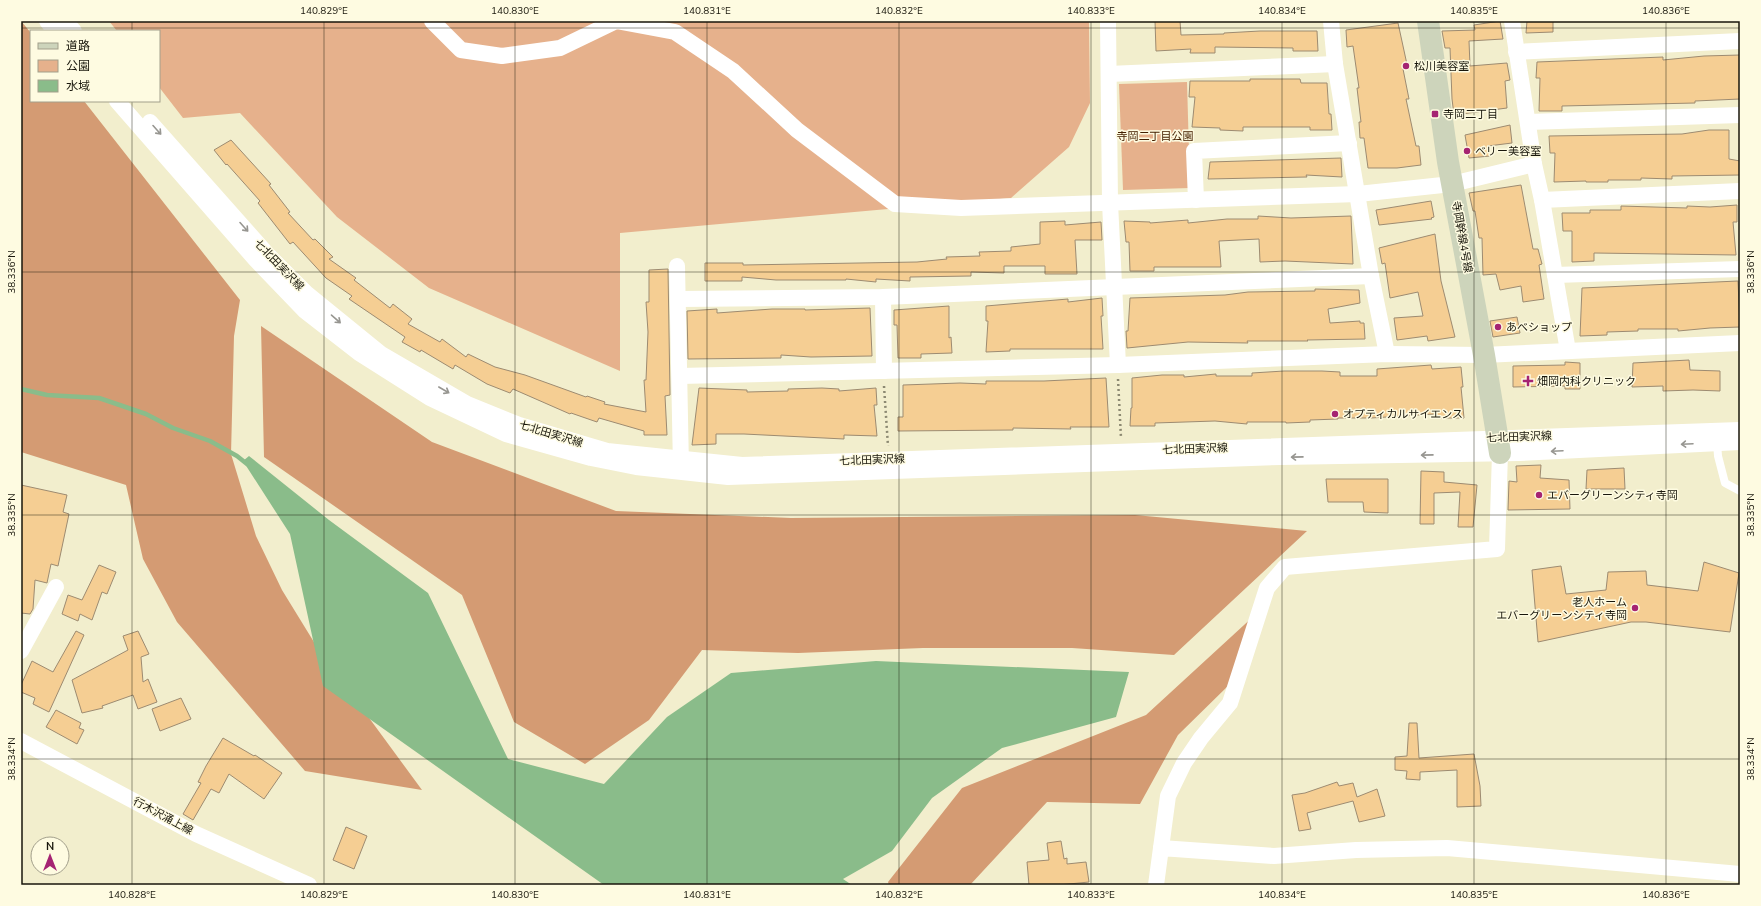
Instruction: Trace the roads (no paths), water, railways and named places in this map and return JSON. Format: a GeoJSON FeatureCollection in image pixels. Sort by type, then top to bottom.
{"type":"FeatureCollection","features":[{"type":"Feature","properties":{"kind":"street"},"geometry":{"type":"LineString","coordinates":[[47,21],[54,30]]}},
{"type":"Feature","properties":{"kind":"street"},"geometry":{"type":"LineString","coordinates":[[65,21],[73,30]]}},
{"type":"Feature","properties":{"kind":"street"},"geometry":{"type":"LineString","coordinates":[[432,21],[461,50],[502,56],[560,48],[616,21],[675,32],[733,71],[796,130],[895,204],[961,208],[1358,194],[1452,184],[1534,164]]}},
{"type":"Feature","properties":{"kind":"street"},"geometry":{"type":"LineString","coordinates":[[1108,21],[1110,203],[1118,365]]}},
{"type":"Feature","properties":{"kind":"street"},"geometry":{"type":"LineString","coordinates":[[1331,21],[1335,64],[1371,276],[1387,354]]}},
{"type":"Feature","properties":{"kind":"street","name":"寺岡幹線4号線"},"geometry":{"type":"LineString","coordinates":[[1428,21],[1452,184],[1499,445]]}},
{"type":"Feature","properties":{"kind":"street"},"geometry":{"type":"LineString","coordinates":[[1512,21],[1534,164],[1556,275],[1568,351]]}},
{"type":"Feature","properties":{"kind":"street"},"geometry":{"type":"LineString","coordinates":[[1516,52],[1740,41]]}},
{"type":"Feature","properties":{"kind":"street"},"geometry":{"type":"LineString","coordinates":[[1109,74],[1335,64]]}},
{"type":"Feature","properties":{"kind":"street"},"geometry":{"type":"LineString","coordinates":[[118,102],[256,260],[305,311],[359,354],[430,398],[506,434],[591,458],[636,467],[681,466],[728,477],[790,476],[1280,457],[1499,445],[1740,442]]}},
{"type":"Feature","properties":{"kind":"street","name":"七北田実沢線"},"geometry":{"type":"LineString","coordinates":[[132,102],[268,255],[306,293],[381,354],[467,404],[519,425],[608,451],[681,466]]}},
{"type":"Feature","properties":{"kind":"street"},"geometry":{"type":"LineString","coordinates":[[1528,122],[1740,115]]}},
{"type":"Feature","properties":{"kind":"street"},"geometry":{"type":"LineString","coordinates":[[1196,200],[1194,151],[1349,143]]}},
{"type":"Feature","properties":{"kind":"street"},"geometry":{"type":"LineString","coordinates":[[1542,200],[1740,191]]}},
{"type":"Feature","properties":{"kind":"street"},"geometry":{"type":"LineString","coordinates":[[677,266],[681,466]]}},
{"type":"Feature","properties":{"kind":"street"},"geometry":{"type":"LineString","coordinates":[[1556,275],[1740,268]]}},
{"type":"Feature","properties":{"kind":"street"},"geometry":{"type":"LineString","coordinates":[[678,299],[883,297],[1371,276]]}},
{"type":"Feature","properties":{"kind":"street"},"geometry":{"type":"LineString","coordinates":[[883,297],[884,371]]}},
{"type":"Feature","properties":{"kind":"street"},"geometry":{"type":"LineString","coordinates":[[680,376],[1118,365],[1387,354],[1484,355],[1740,343]]}},
{"type":"Feature","properties":{"kind":"street","name":"七北田実沢線"},"geometry":{"type":"LineString","coordinates":[[1499,445],[1740,430]]}},
{"type":"Feature","properties":{"kind":"street"},"geometry":{"type":"LineString","coordinates":[[1156,885],[1168,796],[1184,764],[1201,738],[1230,703],[1267,588],[1285,566],[1497,550],[1499,445]]}},
{"type":"Feature","properties":{"kind":"street"},"geometry":{"type":"LineString","coordinates":[[21,651],[56,587]]}},
{"type":"Feature","properties":{"kind":"street","name":"行木沢涌上線"},"geometry":{"type":"LineString","coordinates":[[21,741],[196,834],[309,885]]}},
{"type":"Feature","properties":{"kind":"street"},"geometry":{"type":"LineString","coordinates":[[1161,848],[1274,856],[1356,850],[1447,848],[1740,874]]}},
{"type":"Feature","properties":{"kind":"lane"},"geometry":{"type":"LineString","coordinates":[[1717,443],[1718,456],[1725,484],[1740,491]]}},
{"type":"Feature","properties":{"kind":"water"},"geometry":{"type":"Polygon","coordinates":[[[249,456],[329,520],[428,593],[508,759],[604,784],[667,717],[731,673],[876,661],[1129,672],[1116,717],[1002,748],[932,798],[892,851],[843,879],[852,885],[604,885],[323,686],[290,534],[243,461],[249,456]]]}},
{"type":"Feature","properties":{"kind":"waterway"},"geometry":{"type":"LineString","coordinates":[[21,389],[47,395],[99,398],[146,414],[173,428],[210,441],[237,456],[247,464]]}},
{"type":"Feature","properties":{"kind":"place","name":"松川美容室"},"geometry":{"type":"Point","coordinates":[1406,66]}},
{"type":"Feature","properties":{"kind":"place","name":"寺岡二丁目"},"geometry":{"type":"Point","coordinates":[1435,114]}},
{"type":"Feature","properties":{"kind":"place","name":"ベリー美容室"},"geometry":{"type":"Point","coordinates":[1467,151]}},
{"type":"Feature","properties":{"kind":"place","name":"あべショップ"},"geometry":{"type":"Point","coordinates":[1498,327]}},
{"type":"Feature","properties":{"kind":"place","name":"畑岡内科クリニック"},"geometry":{"type":"Point","coordinates":[1528,381]}},
{"type":"Feature","properties":{"kind":"place","name":"オプティカルサイエンス"},"geometry":{"type":"Point","coordinates":[1335,414]}},
{"type":"Feature","properties":{"kind":"place","name":"エバーグリーンシティ寺岡"},"geometry":{"type":"Point","coordinates":[1539,495]}},
{"type":"Feature","properties":{"kind":"place","name":"老人ホーム エバーグリーンシティ寺岡"},"geometry":{"type":"Point","coordinates":[1635,608]}},
{"type":"Feature","properties":{"kind":"park label","name":"寺岡二丁目公園"},"geometry":{"type":"Point","coordinates":[1155,136]}}]}
